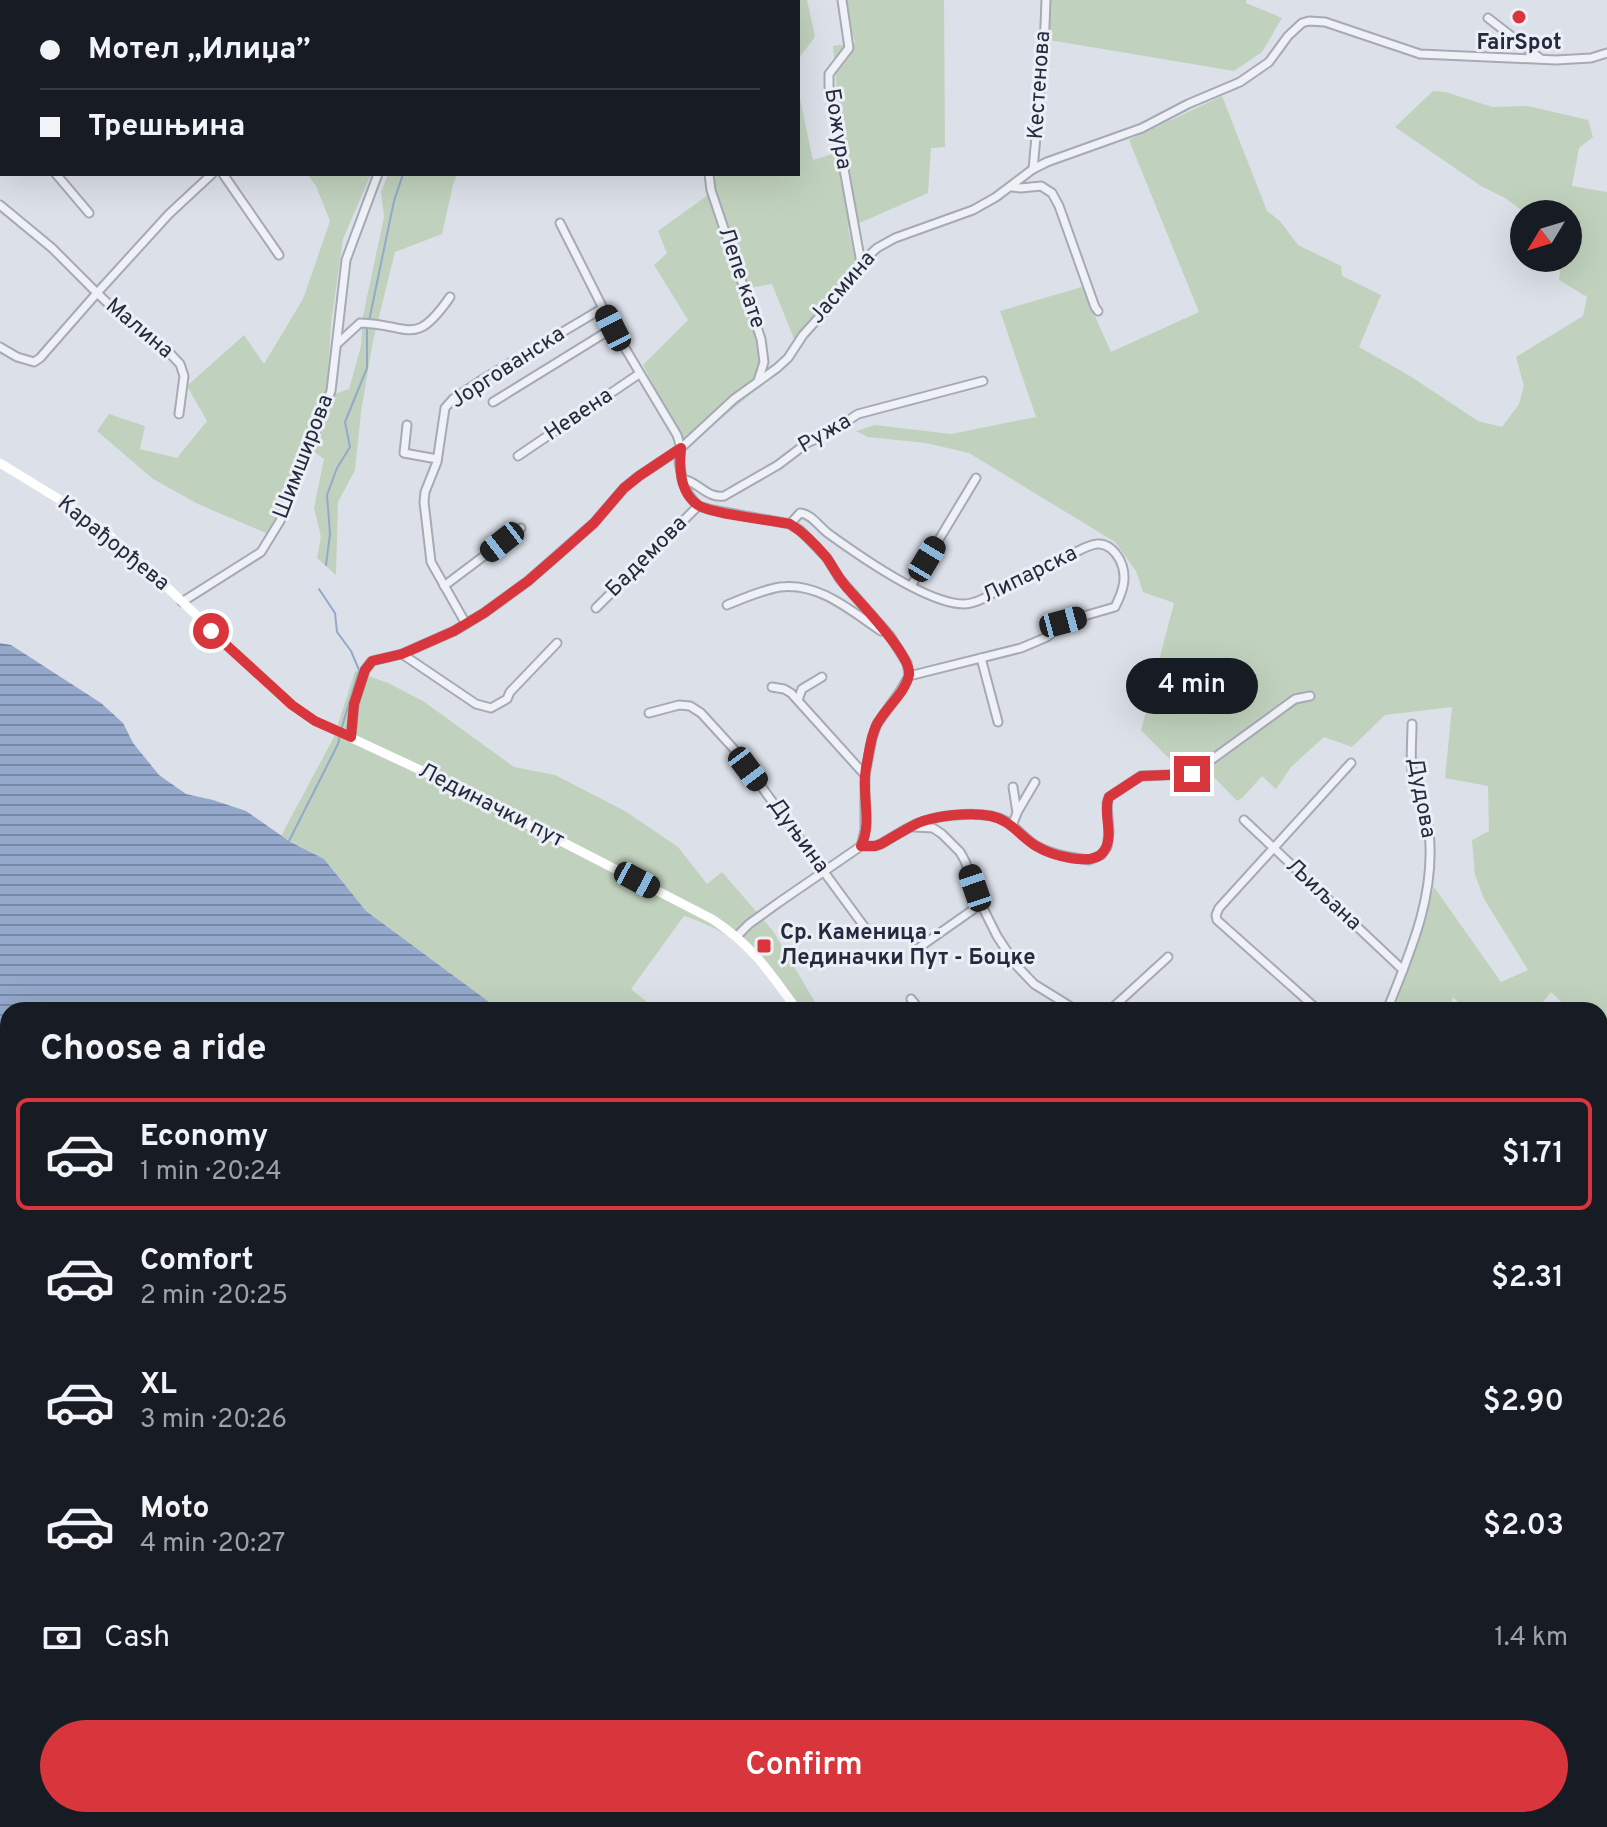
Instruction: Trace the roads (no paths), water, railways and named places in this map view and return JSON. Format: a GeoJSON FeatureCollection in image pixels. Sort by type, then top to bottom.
{"type":"FeatureCollection","features":[{"type":"Feature","properties":{"kind":"main road","name":"Карађорђева"},"geometry":{"type":"LineString","coordinates":[[0,463],[90,520],[182,602]]}},
{"type":"Feature","properties":{"kind":"main road","name":"Лединачки пут"},"geometry":{"type":"LineString","coordinates":[[182,602],[304,714],[446,782],[712,919],[737,936],[760,959],[791,1002]]}},
{"type":"Feature","properties":{"kind":"street","name":"Божура"},"geometry":{"type":"LineString","coordinates":[[842,0],[849,48],[829,74],[829,86],[861,263]]}},
{"type":"Feature","properties":{"kind":"street","name":"Кестенова"},"geometry":{"type":"LineString","coordinates":[[1033,169],[1046,0]]}},
{"type":"Feature","properties":{"kind":"street"},"geometry":{"type":"LineString","coordinates":[[1488,18],[1543,60]]}},
{"type":"Feature","properties":{"kind":"street","name":"Јасмина"},"geometry":{"type":"LineString","coordinates":[[348,736],[354,704],[367,667],[375,659],[402,654],[466,624],[528,581],[594,523],[624,488],[681,448],[734,399],[788,358],[803,335],[851,282],[861,263],[885,243],[985,204],[1033,169],[1142,128],[1240,82],[1269,62],[1295,28],[1309,21],[1325,22],[1420,54],[1573,60],[1607,53]]}},
{"type":"Feature","properties":{"kind":"street"},"geometry":{"type":"LineString","coordinates":[[58,176],[89,213]]}},
{"type":"Feature","properties":{"kind":"street","name":"Малина"},"geometry":{"type":"LineString","coordinates":[[97,293],[169,214],[210,176]]}},
{"type":"Feature","properties":{"kind":"street"},"geometry":{"type":"LineString","coordinates":[[224,176],[279,255]]}},
{"type":"Feature","properties":{"kind":"street","name":"Шимширова"},"geometry":{"type":"LineString","coordinates":[[182,602],[261,552],[280,521],[331,391],[346,260],[377,176]]}},
{"type":"Feature","properties":{"kind":"street","name":"Лепе кате"},"geometry":{"type":"LineString","coordinates":[[709,176],[711,190],[761,339],[764,362],[757,383]]}},
{"type":"Feature","properties":{"kind":"street"},"geometry":{"type":"LineString","coordinates":[[1012,187],[1041,186],[1052,193],[1098,311]]}},
{"type":"Feature","properties":{"kind":"street","name":"Малина"},"geometry":{"type":"LineString","coordinates":[[0,205],[52,248],[115,310],[163,346],[180,364],[184,376],[179,414]]}},
{"type":"Feature","properties":{"kind":"street"},"geometry":{"type":"LineString","coordinates":[[560,223],[613,328],[665,413],[681,448],[679,462],[689,495],[698,506],[790,524],[801,531],[890,636],[907,663],[909,676],[877,724],[872,738],[865,775],[865,830],[861,846]]}},
{"type":"Feature","properties":{"kind":"street"},"geometry":{"type":"LineString","coordinates":[[0,347],[34,362],[97,293]]}},
{"type":"Feature","properties":{"kind":"street"},"geometry":{"type":"LineString","coordinates":[[337,344],[360,323],[413,330],[427,326],[450,297]]}},
{"type":"Feature","properties":{"kind":"street","name":"Јоргованска"},"geometry":{"type":"LineString","coordinates":[[466,624],[431,562],[424,502],[437,459],[447,403],[603,308]]}},
{"type":"Feature","properties":{"kind":"street"},"geometry":{"type":"LineString","coordinates":[[493,402],[613,328]]}},
{"type":"Feature","properties":{"kind":"street","name":"Невена"},"geometry":{"type":"LineString","coordinates":[[518,456],[639,374]]}},
{"type":"Feature","properties":{"kind":"street","name":"Ружа"},"geometry":{"type":"LineString","coordinates":[[682,479],[690,480],[712,496],[724,496],[858,414],[983,381]]}},
{"type":"Feature","properties":{"kind":"street"},"geometry":{"type":"LineString","coordinates":[[407,425],[404,453],[437,459]]}},
{"type":"Feature","properties":{"kind":"street"},"geometry":{"type":"LineString","coordinates":[[911,586],[976,478]]}},
{"type":"Feature","properties":{"kind":"street","name":"Бадемова"},"geometry":{"type":"LineString","coordinates":[[596,608],[698,506]]}},
{"type":"Feature","properties":{"kind":"street","name":"Липарска"},"geometry":{"type":"LineString","coordinates":[[790,524],[800,513],[806,513],[840,542],[911,586],[950,602],[966,604],[991,595],[1017,578],[1094,544],[1112,548],[1120,561],[1125,578],[1115,607],[1063,622],[1047,637],[1021,648],[909,676]]}},
{"type":"Feature","properties":{"kind":"street"},"geometry":{"type":"LineString","coordinates":[[444,586],[521,528]]}},
{"type":"Feature","properties":{"kind":"street"},"geometry":{"type":"LineString","coordinates":[[727,605],[779,587],[810,589],[835,600],[890,636]]}},
{"type":"Feature","properties":{"kind":"street"},"geometry":{"type":"LineString","coordinates":[[402,654],[476,704],[491,708],[507,699],[510,692],[557,643]]}},
{"type":"Feature","properties":{"kind":"street"},"geometry":{"type":"LineString","coordinates":[[981,658],[998,722]]}},
{"type":"Feature","properties":{"kind":"street"},"geometry":{"type":"LineString","coordinates":[[798,700],[802,689],[822,677]]}},
{"type":"Feature","properties":{"kind":"street"},"geometry":{"type":"LineString","coordinates":[[772,687],[784,689],[798,700],[865,775]]}},
{"type":"Feature","properties":{"kind":"street"},"geometry":{"type":"LineString","coordinates":[[737,936],[749,924],[861,846],[881,844],[920,822],[947,816],[996,817],[1036,846],[1050,852],[1096,859],[1107,847],[1109,797],[1141,776],[1192,774],[1295,699],[1310,696]]}},
{"type":"Feature","properties":{"kind":"street","name":"Дуњина"},"geometry":{"type":"LineString","coordinates":[[649,713],[679,705],[690,706],[701,713],[733,748],[866,929]]}},
{"type":"Feature","properties":{"kind":"street","name":"Дудова"},"geometry":{"type":"LineString","coordinates":[[1390,1002],[1425,907],[1429,871],[1429,832],[1420,794],[1414,783],[1412,724]]}},
{"type":"Feature","properties":{"kind":"street"},"geometry":{"type":"LineString","coordinates":[[1309,1002],[1217,920],[1216,915],[1219,908],[1351,763]]}},
{"type":"Feature","properties":{"kind":"street"},"geometry":{"type":"LineString","coordinates":[[1012,826],[1035,782]]}},
{"type":"Feature","properties":{"kind":"street"},"geometry":{"type":"LineString","coordinates":[[1013,787],[1017,813]]}},
{"type":"Feature","properties":{"kind":"street","name":"Љиљана"},"geometry":{"type":"LineString","coordinates":[[1244,820],[1403,970]]}},
{"type":"Feature","properties":{"kind":"street"},"geometry":{"type":"LineString","coordinates":[[912,827],[933,828],[960,852],[997,936],[1024,975],[1062,1002]]}},
{"type":"Feature","properties":{"kind":"street"},"geometry":{"type":"LineString","coordinates":[[917,949],[981,904]]}},
{"type":"Feature","properties":{"kind":"street"},"geometry":{"type":"LineString","coordinates":[[1119,1002],[1168,957]]}},
{"type":"Feature","properties":{"kind":"water"},"geometry":{"type":"Polygon","coordinates":[[[0,643],[11,645],[101,703],[123,723],[133,743],[159,775],[186,794],[246,811],[289,841],[324,859],[366,911],[489,1002],[0,1002],[0,643]]]}},
{"type":"Feature","properties":{"kind":"waterway"},"geometry":{"type":"LineString","coordinates":[[369,321],[394,201],[402,176]]}},
{"type":"Feature","properties":{"kind":"waterway"},"geometry":{"type":"LineString","coordinates":[[326,565],[330,534],[327,495],[337,468],[350,447],[345,422],[367,368],[367,327]]}},
{"type":"Feature","properties":{"kind":"waterway"},"geometry":{"type":"LineString","coordinates":[[319,589],[335,613],[337,632],[351,651],[359,670],[341,730]]}},
{"type":"Feature","properties":{"kind":"waterway"},"geometry":{"type":"LineString","coordinates":[[289,841],[340,736]]}},
{"type":"Feature","properties":{"kind":"place","name":"FairSpot"},"geometry":{"type":"Point","coordinates":[1519,17]}},
{"type":"Feature","properties":{"kind":"place","name":"Ср. Каменица - Лединачки Пут - Боцке"},"geometry":{"type":"Point","coordinates":[764,946]}}]}
